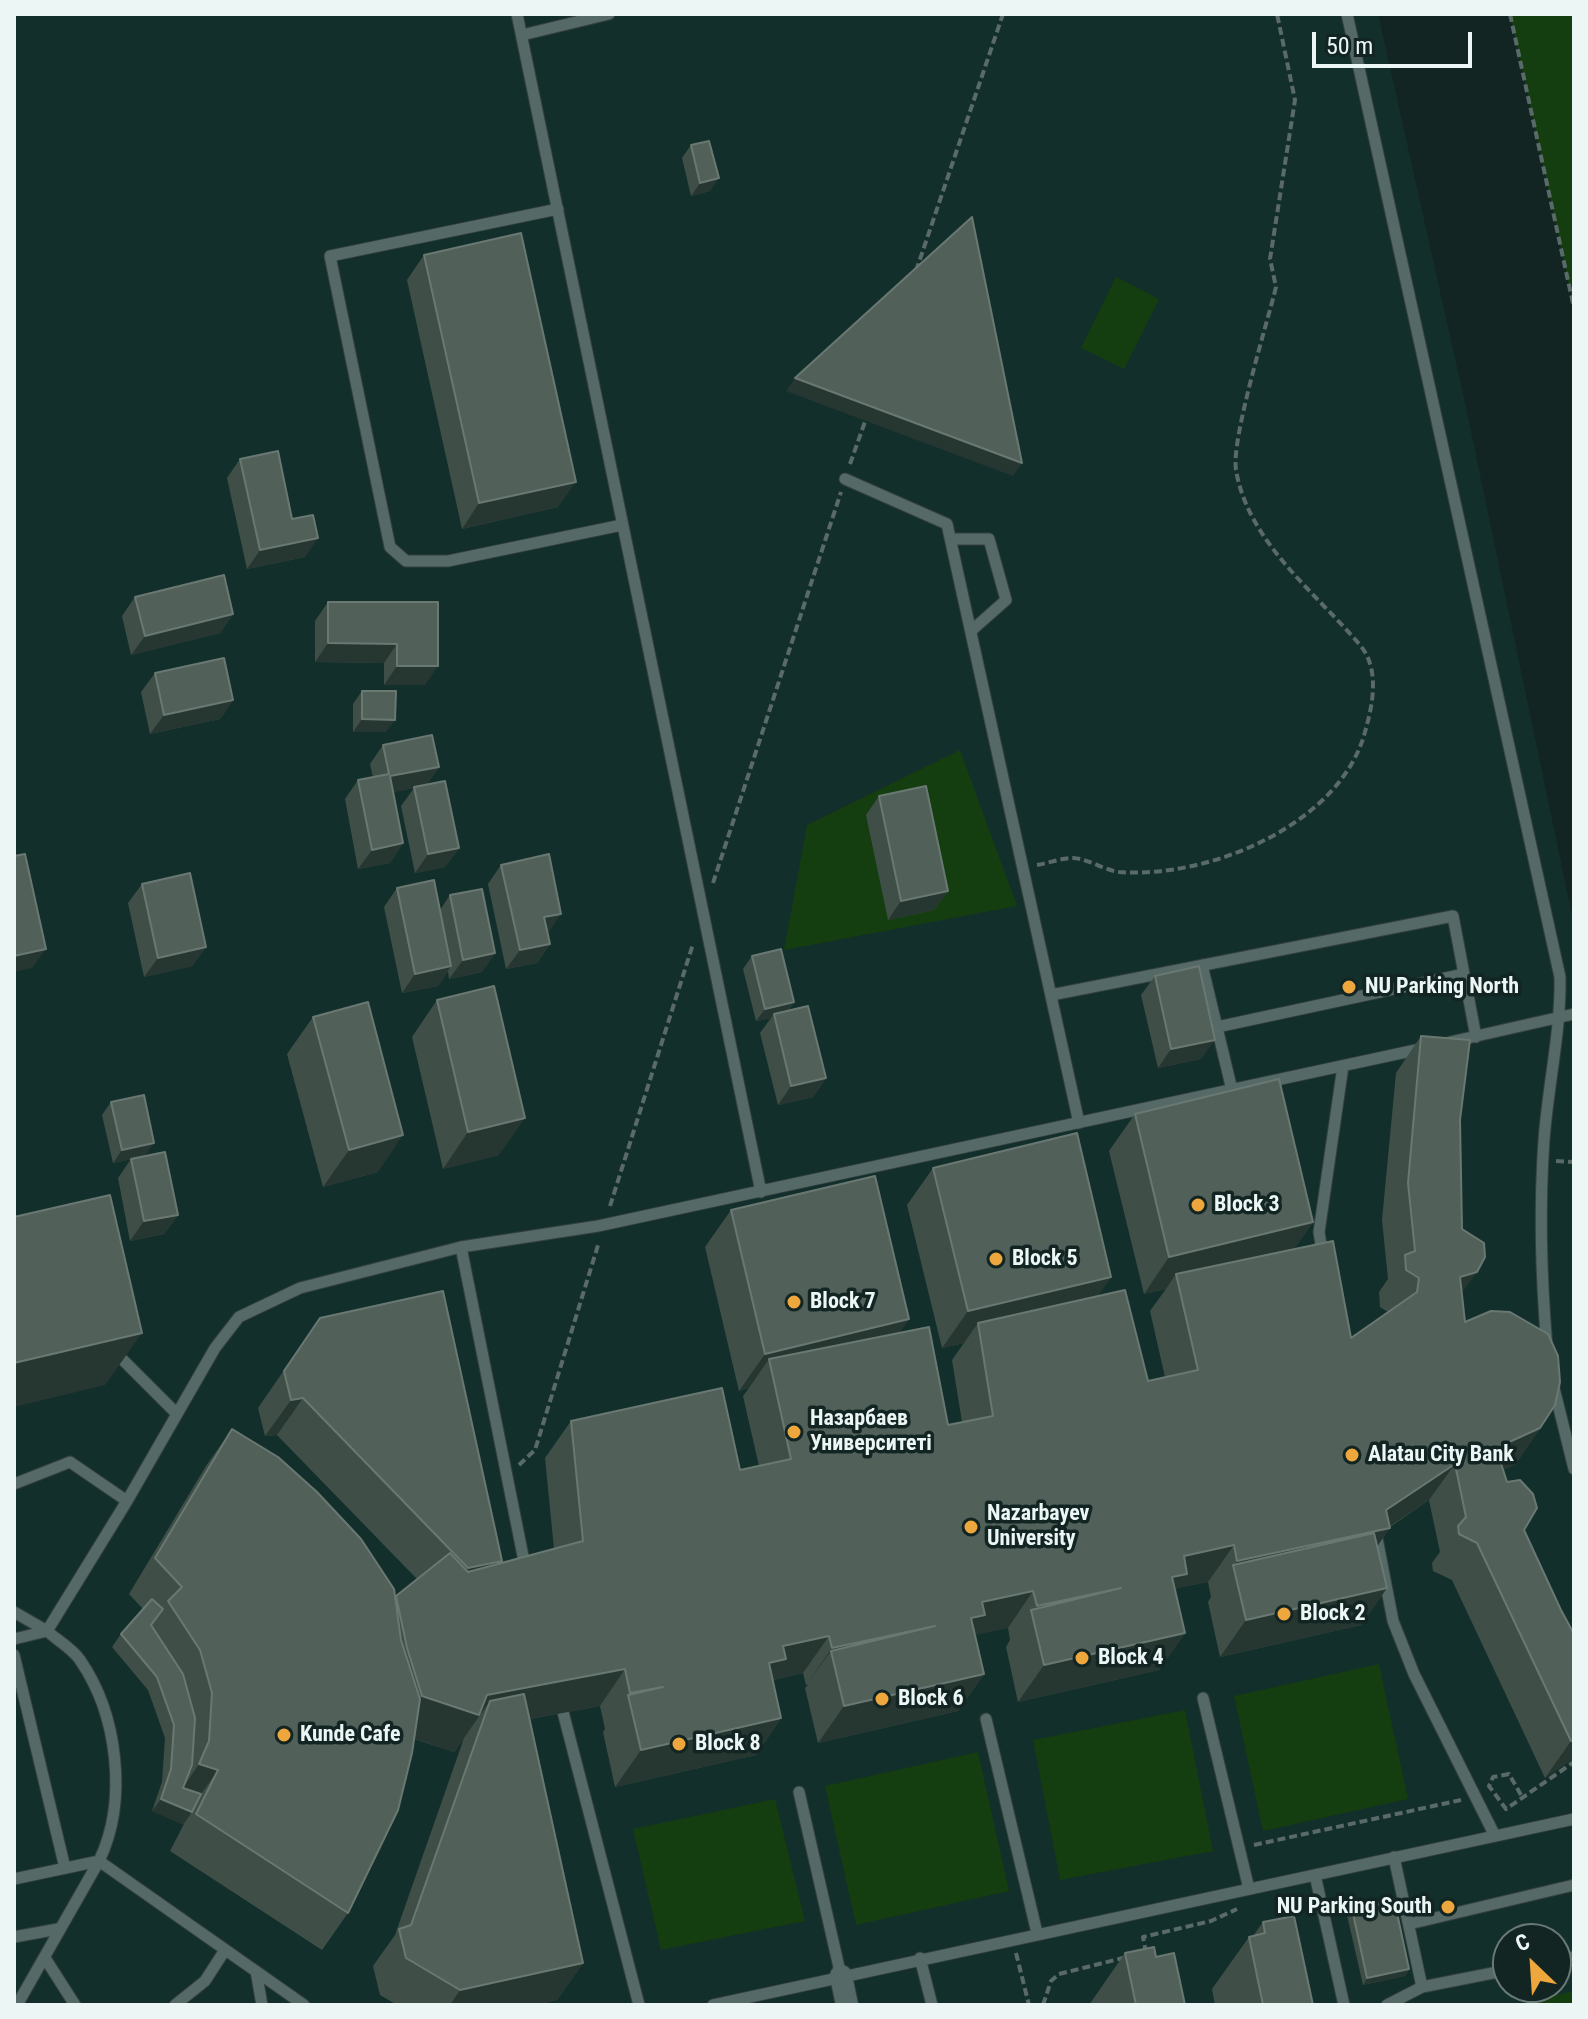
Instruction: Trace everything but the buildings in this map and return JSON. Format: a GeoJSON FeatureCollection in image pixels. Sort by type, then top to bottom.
{"type":"FeatureCollection","features":[{"type":"Feature","properties":{"kind":"street"},"geometry":{"type":"LineString","coordinates":[[841,1976],[847,2005]]}},
{"type":"Feature","properties":{"kind":"lane"},"geometry":{"type":"LineString","coordinates":[[517,14],[761,1192]]}},
{"type":"Feature","properties":{"kind":"lane"},"geometry":{"type":"LineString","coordinates":[[522,35],[609,14]]}},
{"type":"Feature","properties":{"kind":"lane"},"geometry":{"type":"LineString","coordinates":[[1347,14],[1560,977],[1561,1017],[1544,1137],[1539,1252],[1548,1354]]}},
{"type":"Feature","properties":{"kind":"lane"},"geometry":{"type":"LineString","coordinates":[[558,209],[330,256],[339,302],[390,547],[406,561],[448,561],[622,525]]}},
{"type":"Feature","properties":{"kind":"lane"},"geometry":{"type":"LineString","coordinates":[[845,479],[947,524],[1079,1123]]}},
{"type":"Feature","properties":{"kind":"lane"},"geometry":{"type":"LineString","coordinates":[[951,539],[989,539],[1006,600],[971,631]]}},
{"type":"Feature","properties":{"kind":"lane"},"geometry":{"type":"LineString","coordinates":[[1051,995],[1453,916],[1476,1037]]}},
{"type":"Feature","properties":{"kind":"lane"},"geometry":{"type":"LineString","coordinates":[[1202,965],[1232,1090]]}},
{"type":"Feature","properties":{"kind":"lane"},"geometry":{"type":"LineString","coordinates":[[1217,1027],[1464,974]]}},
{"type":"Feature","properties":{"kind":"lane"},"geometry":{"type":"LineString","coordinates":[[14,1639],[47,1631],[127,1501],[215,1348],[239,1317],[300,1288],[461,1247],[604,1225],[1574,1014]]}},
{"type":"Feature","properties":{"kind":"lane"},"geometry":{"type":"LineString","coordinates":[[1325,1263],[1319,1232],[1343,1066]]}},
{"type":"Feature","properties":{"kind":"lane"},"geometry":{"type":"LineString","coordinates":[[461,1247],[529,1586]]}},
{"type":"Feature","properties":{"kind":"lane"},"geometry":{"type":"LineString","coordinates":[[107,1332],[120,1357],[177,1414]]}},
{"type":"Feature","properties":{"kind":"lane"},"geometry":{"type":"LineString","coordinates":[[1549,1368],[1574,1469]]}},
{"type":"Feature","properties":{"kind":"lane"},"geometry":{"type":"LineString","coordinates":[[14,1484],[70,1462],[127,1501]]}},
{"type":"Feature","properties":{"kind":"lane"},"geometry":{"type":"LineString","coordinates":[[1372,1512],[1393,1621],[1414,1674],[1495,1836]]}},
{"type":"Feature","properties":{"kind":"lane"},"geometry":{"type":"LineString","coordinates":[[14,1612],[47,1631],[79,1658],[107,1718],[117,1783],[107,1844],[17,2005]]}},
{"type":"Feature","properties":{"kind":"lane"},"geometry":{"type":"LineString","coordinates":[[14,1655],[65,1868]]}},
{"type":"Feature","properties":{"kind":"lane"},"geometry":{"type":"LineString","coordinates":[[1203,1698],[1249,1889]]}},
{"type":"Feature","properties":{"kind":"lane"},"geometry":{"type":"LineString","coordinates":[[563,1712],[639,2005]]}},
{"type":"Feature","properties":{"kind":"lane"},"geometry":{"type":"LineString","coordinates":[[986,1719],[1037,1933]]}},
{"type":"Feature","properties":{"kind":"lane"},"geometry":{"type":"LineString","coordinates":[[799,1792],[841,1976]]}},
{"type":"Feature","properties":{"kind":"lane"},"geometry":{"type":"LineString","coordinates":[[713,2005],[1574,1819]]}},
{"type":"Feature","properties":{"kind":"lane"},"geometry":{"type":"LineString","coordinates":[[1394,1857],[1422,1987]]}},
{"type":"Feature","properties":{"kind":"lane"},"geometry":{"type":"LineString","coordinates":[[14,1879],[99,1861],[304,2005]]}},
{"type":"Feature","properties":{"kind":"lane"},"geometry":{"type":"LineString","coordinates":[[1315,1875],[1344,2005]]}},
{"type":"Feature","properties":{"kind":"lane"},"geometry":{"type":"LineString","coordinates":[[1409,1924],[1574,1885]]}},
{"type":"Feature","properties":{"kind":"lane"},"geometry":{"type":"LineString","coordinates":[[14,1937],[58,1929]]}},
{"type":"Feature","properties":{"kind":"lane"},"geometry":{"type":"LineString","coordinates":[[175,2005],[205,1981],[225,1950]]}},
{"type":"Feature","properties":{"kind":"lane"},"geometry":{"type":"LineString","coordinates":[[45,1958],[75,2005]]}},
{"type":"Feature","properties":{"kind":"lane"},"geometry":{"type":"LineString","coordinates":[[920,1958],[932,2005]]}},
{"type":"Feature","properties":{"kind":"lane"},"geometry":{"type":"LineString","coordinates":[[256,1971],[262,2005]]}},
{"type":"Feature","properties":{"kind":"lane"},"geometry":{"type":"LineString","coordinates":[[1387,2005],[1422,1987],[1492,1973]]}},
{"type":"Feature","properties":{"kind":"path"},"geometry":{"type":"LineString","coordinates":[[913,278],[1003,14]]}},
{"type":"Feature","properties":{"kind":"path"},"geometry":{"type":"LineString","coordinates":[[1023,867],[1074,858],[1118,872],[1218,860],[1242,851],[1311,812],[1335,785],[1362,745],[1372,707],[1374,677],[1363,648],[1302,584],[1253,519],[1235,466],[1276,287],[1270,259],[1295,100],[1277,14]]}},
{"type":"Feature","properties":{"kind":"path"},"geometry":{"type":"LineString","coordinates":[[1510,14],[1574,308]]}},
{"type":"Feature","properties":{"kind":"path"},"geometry":{"type":"LineString","coordinates":[[507,1478],[535,1450],[702,916],[869,410]]}},
{"type":"Feature","properties":{"kind":"path"},"geometry":{"type":"LineString","coordinates":[[1521,1795],[1509,1774],[1493,1777],[1489,1786],[1506,1809],[1521,1795],[1574,1762]]}},
{"type":"Feature","properties":{"kind":"path"},"geometry":{"type":"LineString","coordinates":[[1239,1848],[1476,1798]]}},
{"type":"Feature","properties":{"kind":"path"},"geometry":{"type":"LineString","coordinates":[[1043,2005],[1051,1981],[1059,1974],[1146,1954],[1143,1937],[1211,1921],[1237,1910],[1234,1892]]}},
{"type":"Feature","properties":{"kind":"path"},"geometry":{"type":"LineString","coordinates":[[1012,1939],[1029,2005]]}},
{"type":"Feature","properties":{"kind":"shaded area","name":"Назарбаев Университеті"},"geometry":{"type":"Polygon","coordinates":[[[14,14],[1378,14],[1465,403],[1574,925],[1574,2005],[14,2005],[14,14]]]}},
{"type":"Feature","properties":{"kind":"green space"},"geometry":{"type":"Polygon","coordinates":[[[1510,14],[1574,14],[1574,308],[1510,14]]]}},
{"type":"Feature","properties":{"kind":"green space"},"geometry":{"type":"Polygon","coordinates":[[[1116,277],[1159,299],[1124,369],[1081,348],[1116,277]]]}},
{"type":"Feature","properties":{"kind":"green space"},"geometry":{"type":"Polygon","coordinates":[[[960,750],[1017,906],[784,950],[807,825],[960,750]]]}},
{"type":"Feature","properties":{"kind":"green space"},"geometry":{"type":"Polygon","coordinates":[[[1379,1664],[1408,1799],[1263,1831],[1234,1696],[1379,1664]]]}},
{"type":"Feature","properties":{"kind":"green space"},"geometry":{"type":"Polygon","coordinates":[[[1185,1710],[1213,1851],[1060,1880],[1033,1740],[1185,1710]]]}},
{"type":"Feature","properties":{"kind":"green space"},"geometry":{"type":"Polygon","coordinates":[[[978,1752],[1009,1891],[856,1925],[825,1786],[978,1752]]]}},
{"type":"Feature","properties":{"kind":"green space"},"geometry":{"type":"Polygon","coordinates":[[[775,1799],[805,1921],[661,1950],[633,1829],[775,1799]]]}},
{"type":"Feature","properties":{"kind":"green space"},"geometry":{"type":"Polygon","coordinates":[[[1572,1991],[1574,2005],[1513,2005],[1572,2003],[1572,1991]]]}},
{"type":"Feature","properties":{"kind":"place","name":"NU Parking North"},"geometry":{"type":"Point","coordinates":[1349,987]}},
{"type":"Feature","properties":{"kind":"place","name":"Block 3"},"geometry":{"type":"Point","coordinates":[1198,1205]}},
{"type":"Feature","properties":{"kind":"place","name":"Block 5"},"geometry":{"type":"Point","coordinates":[996,1259]}},
{"type":"Feature","properties":{"kind":"place","name":"Block 7"},"geometry":{"type":"Point","coordinates":[794,1302]}},
{"type":"Feature","properties":{"kind":"place","name":"Назарбаев Университеті"},"geometry":{"type":"Point","coordinates":[794,1432]}},
{"type":"Feature","properties":{"kind":"place","name":"Alatau City Bank"},"geometry":{"type":"Point","coordinates":[1352,1455]}},
{"type":"Feature","properties":{"kind":"place","name":"Nazarbayev University"},"geometry":{"type":"Point","coordinates":[971,1527]}},
{"type":"Feature","properties":{"kind":"place","name":"Block 2"},"geometry":{"type":"Point","coordinates":[1284,1614]}},
{"type":"Feature","properties":{"kind":"place","name":"Block 4"},"geometry":{"type":"Point","coordinates":[1082,1658]}},
{"type":"Feature","properties":{"kind":"place","name":"Block 6"},"geometry":{"type":"Point","coordinates":[882,1699]}},
{"type":"Feature","properties":{"kind":"place","name":"Kunde Cafe"},"geometry":{"type":"Point","coordinates":[284,1735]}},
{"type":"Feature","properties":{"kind":"place","name":"Block 8"},"geometry":{"type":"Point","coordinates":[679,1744]}},
{"type":"Feature","properties":{"kind":"place","name":"NU Parking South"},"geometry":{"type":"Point","coordinates":[1448,1907]}}]}
